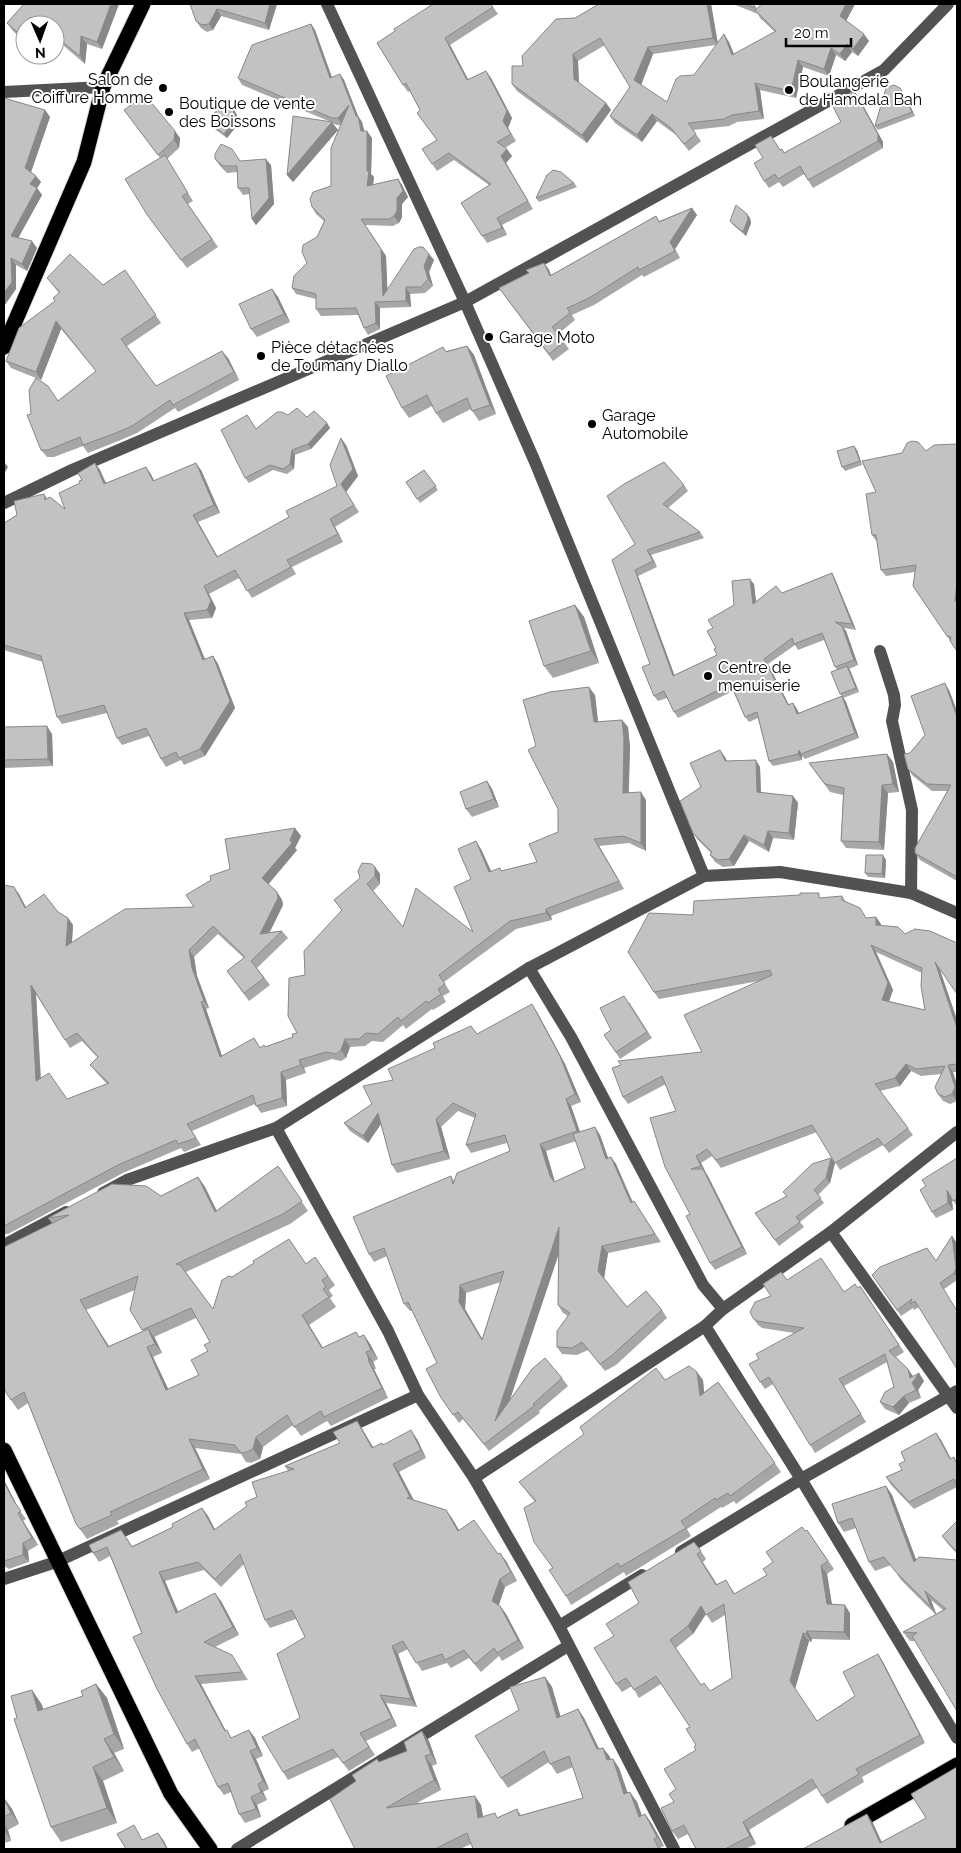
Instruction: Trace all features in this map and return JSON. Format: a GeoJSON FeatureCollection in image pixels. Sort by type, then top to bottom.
{"type":"FeatureCollection","features":[{"type":"Feature","properties":{"kind":"highway"},"geometry":{"type":"LineString","coordinates":[[4,347],[84,162],[103,87],[143,4]]}},
{"type":"Feature","properties":{"kind":"highway"},"geometry":{"type":"LineString","coordinates":[[4,1450],[56,1562],[171,1794],[210,1849]]}},
{"type":"Feature","properties":{"kind":"highway"},"geometry":{"type":"LineString","coordinates":[[842,1830],[957,1765]]}},
{"type":"Feature","properties":{"kind":"street"},"geometry":{"type":"LineString","coordinates":[[327,4],[465,302],[536,462],[704,876]]}},
{"type":"Feature","properties":{"kind":"street"},"geometry":{"type":"LineString","coordinates":[[4,503],[72,470],[465,302],[884,70],[948,4]]}},
{"type":"Feature","properties":{"kind":"street"},"geometry":{"type":"LineString","coordinates":[[4,92],[103,87]]}},
{"type":"Feature","properties":{"kind":"street"},"geometry":{"type":"LineString","coordinates":[[880,651],[894,695],[895,704],[892,721],[912,810],[911,893]]}},
{"type":"Feature","properties":{"kind":"street"},"geometry":{"type":"LineString","coordinates":[[92,1199],[127,1180],[276,1128],[529,968],[704,876],[780,872],[911,893],[957,913]]}},
{"type":"Feature","properties":{"kind":"street"},"geometry":{"type":"LineString","coordinates":[[529,968],[571,1037],[703,1285],[723,1309]]}},
{"type":"Feature","properties":{"kind":"street"},"geometry":{"type":"LineString","coordinates":[[276,1128],[388,1331],[418,1395],[474,1478],[559,1626],[674,1849]]}},
{"type":"Feature","properties":{"kind":"street"},"geometry":{"type":"LineString","coordinates":[[474,1478],[705,1326],[723,1309],[831,1232],[957,1132]]}},
{"type":"Feature","properties":{"kind":"street"},"geometry":{"type":"LineString","coordinates":[[4,1245],[74,1208]]}},
{"type":"Feature","properties":{"kind":"street"},"geometry":{"type":"LineString","coordinates":[[831,1232],[954,1394],[957,1408]]}},
{"type":"Feature","properties":{"kind":"street"},"geometry":{"type":"LineString","coordinates":[[705,1326],[801,1479],[957,1738]]}},
{"type":"Feature","properties":{"kind":"street"},"geometry":{"type":"LineString","coordinates":[[667,1560],[801,1479],[954,1394]]}},
{"type":"Feature","properties":{"kind":"street"},"geometry":{"type":"LineString","coordinates":[[4,1579],[56,1562],[418,1395]]}},
{"type":"Feature","properties":{"kind":"street"},"geometry":{"type":"LineString","coordinates":[[559,1626],[651,1570]]}},
{"type":"Feature","properties":{"kind":"street"},"geometry":{"type":"LineString","coordinates":[[237,1849],[568,1646]]}},
{"type":"Feature","properties":{"kind":"building"},"geometry":{"type":"Polygon","coordinates":[[[24,4],[111,4],[97,42],[81,36],[80,56],[65,44],[65,15],[15,15],[15,30],[7,23],[24,4]]]}},
{"type":"Feature","properties":{"kind":"building"},"geometry":{"type":"Polygon","coordinates":[[[190,4],[270,4],[265,23],[217,9],[209,24],[202,25],[196,21],[190,4]]]}},
{"type":"Feature","properties":{"kind":"building"},"geometry":{"type":"Polygon","coordinates":[[[433,4],[490,4],[493,7],[445,38],[467,80],[486,71],[507,111],[503,121],[511,134],[497,142],[507,149],[501,156],[528,201],[497,218],[502,228],[482,236],[461,203],[491,184],[449,153],[432,164],[422,149],[437,140],[417,113],[420,110],[406,83],[403,85],[377,43],[395,31],[394,29],[433,4]]]}},
{"type":"Feature","properties":{"kind":"building"},"geometry":{"type":"Polygon","coordinates":[[[599,4],[707,4],[713,38],[648,47],[634,80],[667,102],[676,79],[680,76],[694,75],[724,34],[732,55],[776,31],[755,10],[762,4],[846,4],[840,16],[864,34],[853,49],[847,44],[840,54],[831,48],[824,69],[798,60],[791,91],[755,83],[759,111],[732,115],[724,119],[688,123],[696,134],[684,144],[671,128],[652,114],[637,135],[610,116],[630,87],[600,38],[573,54],[574,79],[606,103],[582,135],[512,84],[512,66],[523,66],[522,56],[556,19],[575,18],[599,4]]]}},
{"type":"Feature","properties":{"kind":"building"},"geometry":{"type":"Polygon","coordinates":[[[745,4],[753,4],[755,8],[745,4]]]}},
{"type":"Feature","properties":{"kind":"building"},"geometry":{"type":"Polygon","coordinates":[[[311,24],[330,78],[340,74],[356,116],[358,116],[361,131],[367,131],[367,171],[369,171],[367,186],[398,179],[403,191],[397,198],[397,211],[394,216],[389,219],[361,219],[381,249],[383,296],[414,249],[423,247],[429,254],[424,266],[428,279],[421,287],[406,287],[406,301],[375,302],[376,323],[364,328],[356,308],[316,309],[316,294],[292,288],[294,276],[307,263],[302,252],[303,245],[317,237],[325,220],[312,207],[310,199],[313,192],[331,186],[331,148],[349,105],[338,118],[332,118],[238,78],[252,45],[311,24]]]}},
{"type":"Feature","properties":{"kind":"building"},"geometry":{"type":"Polygon","coordinates":[[[894,85],[900,88],[912,112],[875,126],[886,88],[894,85]]]}},
{"type":"Feature","properties":{"kind":"building"},"geometry":{"type":"Polygon","coordinates":[[[854,91],[878,134],[878,141],[808,180],[800,166],[778,179],[775,174],[764,181],[754,163],[763,158],[755,145],[771,136],[784,153],[841,122],[831,103],[854,91]]]}},
{"type":"Feature","properties":{"kind":"building"},"geometry":{"type":"Polygon","coordinates":[[[145,95],[175,131],[174,140],[158,155],[124,110],[145,95]]]}},
{"type":"Feature","properties":{"kind":"building"},"geometry":{"type":"Polygon","coordinates":[[[4,98],[45,110],[25,168],[36,176],[30,184],[37,188],[11,236],[32,241],[22,264],[11,258],[12,282],[4,293],[4,98]]]}},
{"type":"Feature","properties":{"kind":"building"},"geometry":{"type":"Polygon","coordinates":[[[220,108],[234,110],[232,124],[224,134],[213,126],[212,115],[220,108]]]}},
{"type":"Feature","properties":{"kind":"building"},"geometry":{"type":"Polygon","coordinates":[[[293,116],[332,122],[287,175],[293,116]]]}},
{"type":"Feature","properties":{"kind":"building"},"geometry":{"type":"Polygon","coordinates":[[[221,144],[232,149],[240,161],[266,159],[269,198],[252,219],[249,188],[238,188],[237,166],[223,166],[215,159],[215,154],[221,144]]]}},
{"type":"Feature","properties":{"kind":"building"},"geometry":{"type":"Polygon","coordinates":[[[165,155],[188,193],[182,196],[212,239],[181,260],[148,216],[125,179],[165,155]]]}},
{"type":"Feature","properties":{"kind":"building"},"geometry":{"type":"Polygon","coordinates":[[[553,170],[561,172],[574,183],[536,198],[547,175],[553,170]]]}},
{"type":"Feature","properties":{"kind":"building"},"geometry":{"type":"Polygon","coordinates":[[[736,205],[747,214],[748,219],[743,232],[730,221],[736,205]]]}},
{"type":"Feature","properties":{"kind":"building"},"geometry":{"type":"Polygon","coordinates":[[[692,208],[670,242],[675,251],[639,270],[638,267],[589,298],[567,308],[570,313],[552,327],[564,342],[549,354],[499,288],[529,273],[526,270],[544,263],[550,276],[656,216],[659,222],[692,208]]]}},
{"type":"Feature","properties":{"kind":"building"},"geometry":{"type":"Polygon","coordinates":[[[70,254],[103,285],[125,270],[156,315],[121,339],[156,386],[222,351],[234,372],[173,405],[170,400],[132,426],[116,433],[83,445],[80,437],[48,450],[41,450],[27,415],[31,414],[29,390],[36,378],[48,386],[58,401],[96,371],[56,321],[36,372],[6,361],[19,328],[55,301],[53,298],[60,292],[47,278],[70,254]]]}},
{"type":"Feature","properties":{"kind":"building"},"geometry":{"type":"Polygon","coordinates":[[[272,289],[284,314],[251,329],[239,304],[272,289]]]}},
{"type":"Feature","properties":{"kind":"building"},"geometry":{"type":"Polygon","coordinates":[[[467,346],[490,405],[472,411],[467,398],[436,413],[427,395],[402,408],[386,376],[443,347],[446,352],[467,346]]]}},
{"type":"Feature","properties":{"kind":"building"},"geometry":{"type":"Polygon","coordinates":[[[297,408],[307,417],[314,411],[327,423],[308,444],[292,450],[290,464],[283,469],[270,465],[245,478],[221,430],[247,415],[256,429],[277,412],[288,415],[297,408]]]}},
{"type":"Feature","properties":{"kind":"building"},"geometry":{"type":"Polygon","coordinates":[[[341,438],[353,469],[341,484],[354,505],[330,519],[338,534],[287,560],[291,567],[247,591],[235,570],[204,586],[211,601],[207,610],[184,613],[203,660],[213,656],[230,701],[200,749],[179,758],[176,752],[161,759],[146,728],[117,738],[104,705],[57,717],[41,656],[4,645],[4,523],[17,515],[14,501],[44,494],[45,500],[50,497],[65,509],[59,493],[80,483],[79,481],[82,480],[78,473],[95,463],[104,484],[146,467],[153,481],[196,463],[214,505],[193,515],[217,557],[289,517],[286,511],[337,486],[330,465],[341,438]]]}},
{"type":"Feature","properties":{"kind":"building"},"geometry":{"type":"Polygon","coordinates":[[[912,441],[918,442],[926,451],[934,445],[957,444],[957,581],[955,601],[957,601],[957,651],[950,641],[951,637],[947,636],[913,586],[916,565],[881,570],[876,535],[872,535],[866,494],[876,492],[862,461],[902,453],[907,443],[912,441]]]}},
{"type":"Feature","properties":{"kind":"building"},"geometry":{"type":"Polygon","coordinates":[[[854,446],[860,461],[842,467],[837,451],[854,446]]]}},
{"type":"Feature","properties":{"kind":"building"},"geometry":{"type":"Polygon","coordinates":[[[664,462],[684,485],[663,504],[700,532],[647,550],[653,561],[635,570],[673,676],[717,655],[714,649],[716,648],[707,631],[713,628],[708,620],[734,605],[732,581],[750,579],[753,604],[776,586],[782,593],[832,573],[852,624],[835,622],[842,626],[854,660],[835,667],[822,633],[794,644],[792,638],[764,659],[788,705],[793,703],[797,714],[842,696],[855,733],[801,754],[799,750],[798,754],[769,761],[757,712],[745,717],[731,684],[674,712],[664,691],[654,696],[642,667],[650,664],[612,560],[635,544],[607,496],[624,484],[664,462]]]}},
{"type":"Feature","properties":{"kind":"building"},"geometry":{"type":"Polygon","coordinates":[[[424,470],[436,486],[417,499],[406,482],[424,470]]]}},
{"type":"Feature","properties":{"kind":"building"},"geometry":{"type":"Polygon","coordinates":[[[575,605],[591,651],[544,666],[529,621],[575,605]]]}},
{"type":"Feature","properties":{"kind":"building"},"geometry":{"type":"Polygon","coordinates":[[[847,666],[856,688],[840,694],[831,672],[847,666]]]}},
{"type":"Feature","properties":{"kind":"building"},"geometry":{"type":"Polygon","coordinates":[[[945,683],[957,717],[957,877],[915,853],[915,848],[951,785],[927,784],[908,769],[904,754],[910,753],[925,735],[911,696],[945,683]]]}},
{"type":"Feature","properties":{"kind":"building"},"geometry":{"type":"Polygon","coordinates":[[[589,687],[594,722],[622,720],[624,739],[623,793],[641,792],[641,843],[623,836],[594,839],[619,881],[546,909],[546,913],[510,921],[439,975],[445,984],[438,989],[441,994],[428,1003],[426,1001],[401,1021],[398,1017],[378,1034],[366,1033],[359,1039],[345,1039],[341,1050],[336,1054],[326,1052],[299,1060],[301,1065],[281,1072],[282,1098],[256,1106],[253,1095],[187,1124],[196,1138],[178,1144],[176,1140],[118,1165],[4,1226],[4,885],[14,887],[25,908],[44,894],[58,912],[68,918],[66,946],[125,909],[194,907],[186,895],[211,880],[210,876],[230,869],[225,839],[295,828],[290,840],[292,843],[262,878],[277,892],[278,898],[260,934],[282,931],[251,961],[264,978],[244,993],[227,971],[245,957],[213,926],[189,950],[192,968],[204,1001],[201,1002],[220,1057],[254,1038],[260,1048],[264,1045],[265,1047],[293,1037],[292,1034],[297,1033],[288,1016],[289,978],[305,975],[304,951],[342,910],[334,900],[360,878],[358,871],[362,863],[372,864],[375,867],[375,876],[367,884],[403,927],[416,888],[473,932],[454,887],[471,879],[458,849],[476,841],[489,872],[500,868],[501,871],[537,862],[529,844],[558,832],[558,809],[528,750],[536,746],[523,700],[550,692],[589,687]],[[31,985],[36,1081],[49,1073],[67,1099],[109,1083],[90,1065],[98,1057],[77,1033],[65,1040],[31,985]]]}},
{"type":"Feature","properties":{"kind":"building"},"geometry":{"type":"Polygon","coordinates":[[[47,726],[48,759],[4,760],[4,727],[47,726]]]}},
{"type":"Feature","properties":{"kind":"building"},"geometry":{"type":"Polygon","coordinates":[[[720,750],[725,761],[756,760],[757,792],[793,796],[789,833],[768,831],[764,845],[744,835],[729,859],[718,860],[710,855],[712,852],[693,833],[680,801],[701,787],[690,763],[720,750]]]}},
{"type":"Feature","properties":{"kind":"building"},"geometry":{"type":"Polygon","coordinates":[[[887,754],[893,784],[882,785],[879,842],[841,841],[844,788],[825,784],[809,763],[887,754]]]}},
{"type":"Feature","properties":{"kind":"building"},"geometry":{"type":"Polygon","coordinates":[[[487,781],[494,799],[466,809],[460,792],[487,781]]]}},
{"type":"Feature","properties":{"kind":"building"},"geometry":{"type":"Polygon","coordinates":[[[866,855],[883,855],[882,874],[865,873],[866,855]]]}},
{"type":"Feature","properties":{"kind":"building"},"geometry":{"type":"Polygon","coordinates":[[[800,893],[819,893],[819,898],[842,896],[842,900],[860,908],[866,918],[876,917],[876,925],[898,927],[905,934],[915,929],[930,931],[957,943],[957,994],[935,962],[957,1028],[957,1064],[948,1065],[955,1087],[952,1094],[945,1097],[938,1094],[935,1087],[945,1066],[916,1069],[906,1064],[895,1078],[875,1084],[908,1128],[884,1146],[878,1138],[835,1163],[812,1125],[716,1160],[707,1149],[696,1156],[701,1166],[691,1169],[703,1169],[742,1247],[710,1263],[686,1216],[690,1214],[665,1167],[650,1118],[676,1111],[662,1076],[623,1097],[612,1068],[621,1065],[618,1061],[702,1052],[684,1015],[772,975],[770,970],[654,992],[628,952],[649,913],[693,915],[694,901],[800,895],[800,893]],[[871,945],[888,983],[882,1000],[925,1010],[921,986],[922,968],[871,945]]]}},
{"type":"Feature","properties":{"kind":"building"},"geometry":{"type":"Polygon","coordinates":[[[624,996],[647,1032],[616,1052],[604,1035],[611,1030],[600,1008],[624,996]]]}},
{"type":"Feature","properties":{"kind":"building"},"geometry":{"type":"Polygon","coordinates":[[[532,1004],[560,1056],[575,1094],[566,1099],[577,1131],[540,1144],[550,1176],[554,1182],[585,1168],[573,1134],[595,1127],[606,1159],[611,1157],[631,1203],[634,1201],[655,1234],[602,1246],[598,1271],[627,1307],[646,1291],[662,1310],[600,1364],[582,1342],[572,1348],[557,1347],[557,1331],[570,1313],[558,1305],[559,1227],[495,1421],[532,1369],[545,1358],[562,1378],[533,1404],[535,1405],[484,1444],[458,1412],[453,1415],[440,1396],[426,1369],[437,1363],[408,1302],[404,1304],[384,1248],[369,1254],[353,1217],[451,1176],[453,1184],[457,1173],[510,1151],[505,1135],[466,1145],[476,1114],[453,1103],[436,1119],[444,1151],[392,1165],[378,1113],[363,1136],[344,1123],[372,1104],[363,1086],[393,1080],[388,1069],[435,1048],[433,1043],[471,1026],[477,1034],[532,1004]],[[504,1271],[460,1285],[459,1302],[482,1340],[504,1271]]]}},
{"type":"Feature","properties":{"kind":"building"},"geometry":{"type":"Polygon","coordinates":[[[831,1158],[826,1178],[814,1190],[821,1198],[796,1217],[800,1222],[775,1240],[755,1213],[787,1196],[783,1192],[812,1164],[831,1158]]]}},
{"type":"Feature","properties":{"kind":"building"},"geometry":{"type":"Polygon","coordinates":[[[957,1158],[957,1199],[953,1201],[947,1190],[948,1203],[932,1212],[920,1190],[926,1186],[922,1180],[957,1158]]]}},
{"type":"Feature","properties":{"kind":"building"},"geometry":{"type":"Polygon","coordinates":[[[278,1166],[302,1201],[283,1214],[176,1264],[180,1265],[213,1309],[222,1280],[229,1276],[232,1277],[254,1263],[253,1261],[289,1239],[306,1264],[315,1257],[328,1276],[322,1280],[326,1287],[323,1289],[329,1297],[302,1315],[322,1348],[356,1332],[359,1337],[364,1335],[371,1350],[366,1352],[368,1360],[382,1388],[324,1417],[321,1411],[294,1427],[287,1415],[256,1437],[253,1449],[244,1453],[240,1452],[235,1445],[189,1439],[203,1469],[110,1512],[112,1515],[80,1529],[76,1524],[24,1392],[11,1400],[5,1391],[4,1247],[69,1215],[48,1218],[112,1184],[146,1186],[161,1196],[198,1177],[215,1212],[278,1166]],[[138,1276],[80,1300],[108,1347],[148,1329],[155,1344],[147,1347],[166,1390],[199,1375],[191,1360],[208,1351],[204,1345],[210,1342],[191,1308],[142,1330],[130,1310],[138,1276]]]}},
{"type":"Feature","properties":{"kind":"building"},"geometry":{"type":"Polygon","coordinates":[[[952,1236],[956,1268],[954,1273],[940,1283],[957,1311],[957,1369],[915,1301],[910,1304],[912,1299],[897,1310],[872,1275],[880,1267],[927,1248],[936,1261],[952,1236]]]}},
{"type":"Feature","properties":{"kind":"building"},"geometry":{"type":"Polygon","coordinates":[[[821,1258],[844,1292],[855,1284],[858,1288],[860,1286],[899,1345],[889,1351],[908,1369],[910,1378],[919,1373],[912,1383],[916,1390],[904,1396],[893,1407],[880,1402],[885,1392],[894,1387],[885,1354],[839,1379],[861,1414],[810,1445],[769,1377],[760,1382],[749,1364],[759,1359],[756,1354],[804,1328],[757,1321],[750,1312],[755,1302],[771,1296],[763,1284],[781,1272],[787,1280],[821,1258]]]}},
{"type":"Feature","properties":{"kind":"building"},"geometry":{"type":"Polygon","coordinates":[[[689,1366],[697,1372],[700,1396],[718,1382],[775,1463],[730,1496],[728,1493],[716,1500],[715,1498],[681,1521],[686,1528],[620,1567],[618,1563],[566,1596],[549,1570],[553,1568],[534,1542],[524,1508],[536,1501],[519,1482],[584,1434],[580,1427],[656,1368],[665,1380],[689,1366]]]}},
{"type":"Feature","properties":{"kind":"building"},"geometry":{"type":"Polygon","coordinates":[[[357,1421],[372,1448],[382,1443],[383,1445],[411,1430],[421,1450],[393,1464],[410,1497],[407,1498],[446,1510],[458,1531],[474,1520],[498,1554],[500,1553],[511,1572],[500,1579],[492,1601],[500,1606],[518,1640],[497,1653],[494,1648],[475,1664],[464,1650],[445,1660],[442,1654],[416,1663],[403,1641],[392,1646],[411,1699],[380,1695],[392,1718],[360,1733],[369,1747],[343,1763],[333,1749],[283,1772],[262,1737],[300,1718],[277,1654],[305,1637],[292,1610],[265,1620],[240,1554],[215,1579],[198,1562],[159,1572],[176,1613],[215,1593],[233,1627],[204,1642],[232,1655],[242,1672],[195,1676],[225,1731],[227,1730],[231,1738],[249,1730],[257,1748],[250,1751],[263,1781],[258,1784],[261,1792],[251,1797],[256,1809],[239,1814],[228,1783],[218,1787],[195,1739],[187,1744],[157,1689],[133,1637],[142,1633],[107,1547],[93,1553],[89,1545],[121,1530],[132,1547],[173,1527],[172,1524],[202,1508],[214,1530],[247,1506],[245,1502],[257,1497],[252,1482],[294,1469],[285,1466],[340,1443],[333,1432],[357,1421]]]}},
{"type":"Feature","properties":{"kind":"building"},"geometry":{"type":"Polygon","coordinates":[[[936,1433],[950,1459],[954,1457],[957,1464],[957,1486],[954,1479],[909,1502],[886,1477],[902,1470],[899,1464],[905,1461],[901,1452],[936,1433]]]}},
{"type":"Feature","properties":{"kind":"building"},"geometry":{"type":"Polygon","coordinates":[[[4,1482],[21,1511],[18,1513],[32,1538],[23,1543],[23,1555],[4,1561],[4,1482]]]}},
{"type":"Feature","properties":{"kind":"building"},"geometry":{"type":"Polygon","coordinates":[[[886,1486],[914,1562],[919,1557],[957,1560],[957,1711],[912,1636],[917,1633],[903,1632],[946,1609],[925,1591],[931,1607],[895,1571],[884,1557],[869,1562],[852,1518],[838,1523],[832,1504],[886,1486]]]}},
{"type":"Feature","properties":{"kind":"building"},"geometry":{"type":"Polygon","coordinates":[[[957,1521],[957,1552],[942,1536],[957,1521]]]}},
{"type":"Feature","properties":{"kind":"building"},"geometry":{"type":"Polygon","coordinates":[[[802,1527],[805,1531],[807,1530],[828,1561],[821,1566],[827,1604],[845,1605],[844,1632],[807,1631],[806,1634],[803,1633],[790,1681],[817,1721],[855,1696],[843,1672],[878,1654],[920,1735],[856,1769],[859,1774],[822,1796],[812,1779],[743,1822],[750,1836],[725,1849],[696,1849],[684,1825],[672,1831],[661,1808],[674,1802],[669,1794],[676,1789],[664,1769],[696,1750],[694,1747],[696,1745],[686,1729],[690,1727],[656,1676],[634,1690],[626,1678],[616,1684],[594,1648],[614,1636],[606,1624],[639,1603],[628,1582],[694,1542],[701,1551],[697,1554],[716,1585],[726,1580],[734,1594],[767,1575],[763,1569],[773,1562],[766,1552],[802,1527]],[[724,1604],[706,1615],[701,1606],[688,1626],[670,1640],[701,1685],[704,1683],[710,1691],[732,1678],[724,1604]]]}},
{"type":"Feature","properties":{"kind":"building"},"geometry":{"type":"Polygon","coordinates":[[[545,1677],[557,1718],[578,1709],[597,1749],[603,1748],[607,1760],[613,1759],[624,1794],[630,1792],[639,1817],[645,1814],[657,1837],[654,1839],[659,1849],[473,1849],[467,1833],[435,1849],[355,1849],[330,1799],[356,1781],[352,1775],[377,1759],[379,1762],[407,1751],[404,1742],[422,1731],[431,1754],[425,1756],[434,1780],[386,1808],[475,1796],[478,1818],[495,1813],[497,1818],[517,1809],[519,1816],[583,1798],[569,1756],[550,1764],[544,1751],[501,1778],[475,1736],[519,1710],[510,1687],[545,1677]]]}},
{"type":"Feature","properties":{"kind":"building"},"geometry":{"type":"Polygon","coordinates":[[[96,1684],[114,1734],[104,1739],[114,1757],[93,1767],[107,1808],[51,1827],[14,1719],[17,1718],[11,1696],[32,1690],[38,1711],[83,1696],[81,1691],[96,1684]]]}},
{"type":"Feature","properties":{"kind":"building"},"geometry":{"type":"Polygon","coordinates":[[[957,1767],[957,1849],[803,1849],[867,1814],[880,1843],[926,1818],[911,1794],[957,1767]]]}},
{"type":"Feature","properties":{"kind":"building"},"geometry":{"type":"Polygon","coordinates":[[[4,1798],[11,1813],[4,1817],[4,1798]]]}},
{"type":"Feature","properties":{"kind":"building"},"geometry":{"type":"Polygon","coordinates":[[[134,1825],[142,1840],[158,1833],[167,1849],[126,1849],[117,1834],[134,1825]]]}},
{"type":"Feature","properties":{"kind":"place","name":"Salon de Coiffure Homme"},"geometry":{"type":"Point","coordinates":[163,88]}},
{"type":"Feature","properties":{"kind":"place","name":"Boulangerie de Hamdala Bah"},"geometry":{"type":"Point","coordinates":[789,90]}},
{"type":"Feature","properties":{"kind":"place","name":"Boutique de vente des Boissons"},"geometry":{"type":"Point","coordinates":[169,112]}},
{"type":"Feature","properties":{"kind":"place","name":"Garage Moto"},"geometry":{"type":"Point","coordinates":[489,337]}},
{"type":"Feature","properties":{"kind":"place","name":"Pièce détachées de Toumany Diallo"},"geometry":{"type":"Point","coordinates":[261,356]}},
{"type":"Feature","properties":{"kind":"place","name":"Garage Automobile"},"geometry":{"type":"Point","coordinates":[592,424]}},
{"type":"Feature","properties":{"kind":"place","name":"Centre de menuiserie"},"geometry":{"type":"Point","coordinates":[708,676]}}]}
